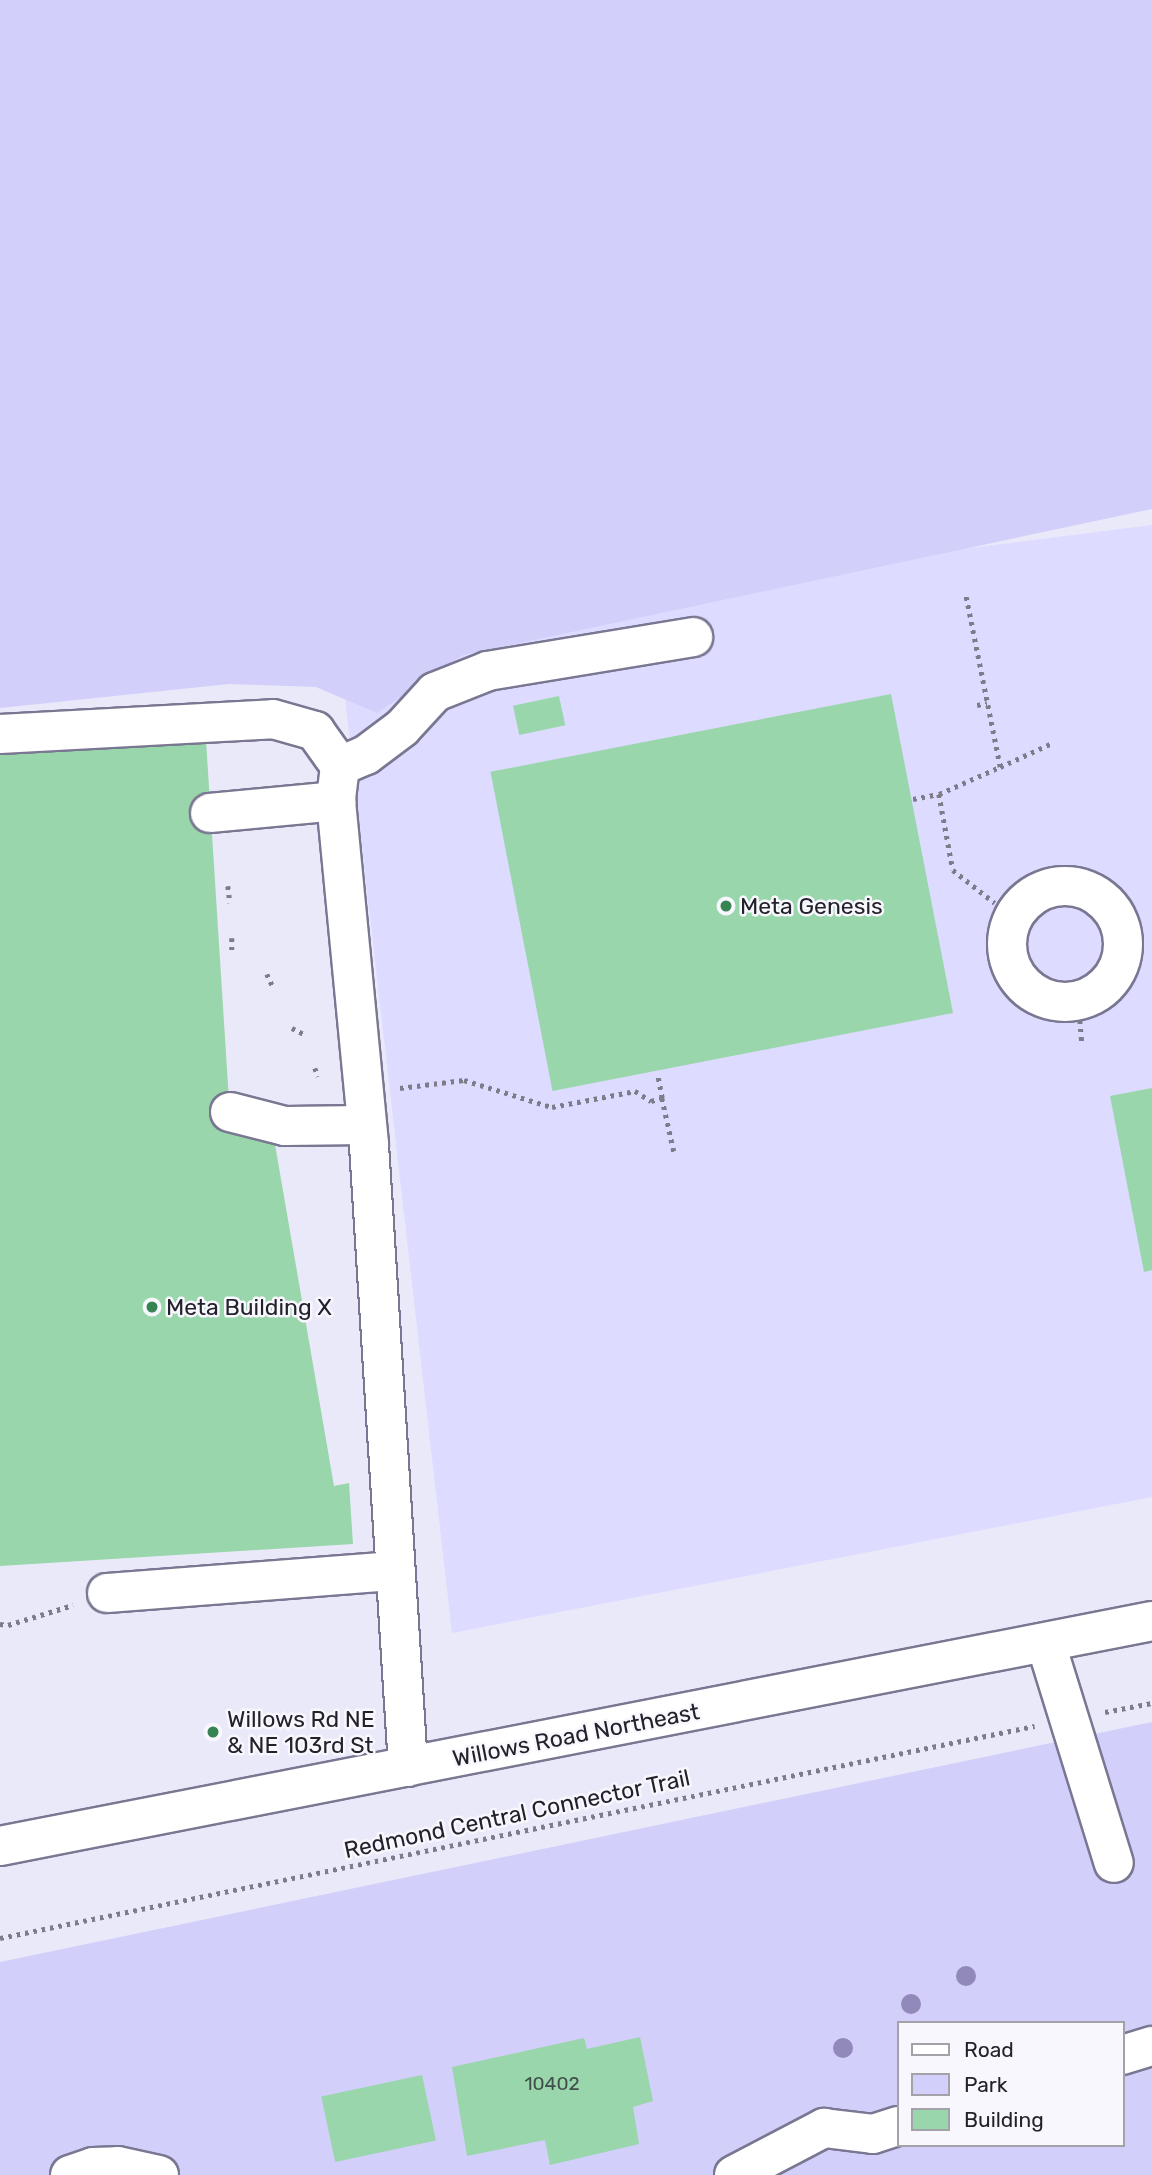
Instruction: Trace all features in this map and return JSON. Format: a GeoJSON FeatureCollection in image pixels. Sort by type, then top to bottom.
{"type":"FeatureCollection","features":[{"type":"Feature","properties":{"kind":"main road"},"geometry":{"type":"LineString","coordinates":[[210,813],[338,783],[366,755],[402,728],[435,692],[488,671],[693,637]]}},
{"type":"Feature","properties":{"kind":"main road"},"geometry":{"type":"LineString","coordinates":[[0,734],[273,719],[314,731],[338,783],[365,1125],[408,1767]]}},
{"type":"Feature","properties":{"kind":"main road"},"geometry":{"type":"LineString","coordinates":[[230,1112],[285,1126],[365,1125]]}},
{"type":"Feature","properties":{"kind":"main road"},"geometry":{"type":"LineString","coordinates":[[107,1593],[395,1571]]}},
{"type":"Feature","properties":{"kind":"main road","name":"Willows Road Northeast"},"geometry":{"type":"LineString","coordinates":[[0,1846],[1046,1644],[1152,1621]]}},
{"type":"Feature","properties":{"kind":"main road"},"geometry":{"type":"LineString","coordinates":[[1046,1644],[1114,1863]]}},
{"type":"Feature","properties":{"kind":"main road"},"geometry":{"type":"LineString","coordinates":[[1124,2054],[1152,2046]]}},
{"type":"Feature","properties":{"kind":"main road"},"geometry":{"type":"LineString","coordinates":[[734,2175],[824,2128],[873,2134],[897,2126]]}},
{"type":"Feature","properties":{"kind":"main road"},"geometry":{"type":"LineString","coordinates":[[70,2175],[93,2166],[159,2175]]}},
{"type":"Feature","properties":{"kind":"path"},"geometry":{"type":"LineString","coordinates":[[965,592],[1000,767]]}},
{"type":"Feature","properties":{"kind":"path"},"geometry":{"type":"LineString","coordinates":[[977,705],[987,703]]}},
{"type":"Feature","properties":{"kind":"path"},"geometry":{"type":"LineString","coordinates":[[913,799],[939,794],[1050,744]]}},
{"type":"Feature","properties":{"kind":"path"},"geometry":{"type":"LineString","coordinates":[[939,794],[953,870],[995,903]]}},
{"type":"Feature","properties":{"kind":"path"},"geometry":{"type":"LineString","coordinates":[[228,886],[230,903]]}},
{"type":"Feature","properties":{"kind":"path"},"geometry":{"type":"LineString","coordinates":[[232,938],[232,954]]}},
{"type":"Feature","properties":{"kind":"path"},"geometry":{"type":"LineString","coordinates":[[267,974],[272,987]]}},
{"type":"Feature","properties":{"kind":"path"},"geometry":{"type":"LineString","coordinates":[[1080,1020],[1083,1041]]}},
{"type":"Feature","properties":{"kind":"path"},"geometry":{"type":"LineString","coordinates":[[292,1028],[304,1034]]}},
{"type":"Feature","properties":{"kind":"path"},"geometry":{"type":"LineString","coordinates":[[316,1068],[318,1076]]}},
{"type":"Feature","properties":{"kind":"path"},"geometry":{"type":"LineString","coordinates":[[657,1073],[675,1156]]}},
{"type":"Feature","properties":{"kind":"path"},"geometry":{"type":"LineString","coordinates":[[401,1088],[464,1080],[552,1107],[635,1091],[651,1101],[662,1098]]}},
{"type":"Feature","properties":{"kind":"path"},"geometry":{"type":"LineString","coordinates":[[0,1624],[8,1625],[107,1593]]}},
{"type":"Feature","properties":{"kind":"path"},"geometry":{"type":"LineString","coordinates":[[1103,1713],[1152,1703]]}},
{"type":"Feature","properties":{"kind":"path","name":"Redmond Central Connector Trail"},"geometry":{"type":"LineString","coordinates":[[0,1938],[1040,1725]]}},
{"type":"Feature","properties":{"kind":"shaded area"},"geometry":{"type":"Polygon","coordinates":[[[1152,525],[1152,1497],[452,1633],[337,628],[1152,525]]]}},
{"type":"Feature","properties":{"kind":"green space"},"geometry":{"type":"Polygon","coordinates":[[[0,0],[1152,0],[1152,509],[463,655],[377,713],[316,687],[229,684],[0,708],[0,0]]]}},
{"type":"Feature","properties":{"kind":"green space"},"geometry":{"type":"Polygon","coordinates":[[[1152,1722],[1152,2175],[0,2175],[0,1962],[1152,1722]]]}},
{"type":"Feature","properties":{"kind":"building","name":"Meta Genesis"},"geometry":{"type":"Polygon","coordinates":[[[891,694],[953,1013],[553,1091],[490,772],[891,694]]]}},
{"type":"Feature","properties":{"kind":"building"},"geometry":{"type":"Polygon","coordinates":[[[559,696],[565,725],[519,735],[513,706],[559,696]]]}},
{"type":"Feature","properties":{"kind":"building","name":"Meta Building X"},"geometry":{"type":"Polygon","coordinates":[[[206,740],[231,1132],[272,1127],[334,1486],[349,1483],[353,1544],[0,1566],[0,753],[206,740]]]}},
{"type":"Feature","properties":{"kind":"building"},"geometry":{"type":"Polygon","coordinates":[[[1152,1088],[1152,1270],[1144,1272],[1110,1096],[1152,1088]]]}},
{"type":"Feature","properties":{"kind":"building"},"geometry":{"type":"Polygon","coordinates":[[[640,2037],[653,2101],[633,2107],[639,2144],[550,2165],[545,2140],[467,2156],[452,2067],[584,2038],[587,2049],[640,2037]]]}},
{"type":"Feature","properties":{"kind":"building"},"geometry":{"type":"Polygon","coordinates":[[[422,2075],[436,2141],[335,2162],[321,2096],[422,2075]]]}},
{"type":"Feature","properties":{"kind":"place","name":"Meta Genesis"},"geometry":{"type":"Point","coordinates":[726,906]}},
{"type":"Feature","properties":{"kind":"place","name":"Meta Building X"},"geometry":{"type":"Point","coordinates":[152,1307]}},
{"type":"Feature","properties":{"kind":"place","name":"Willows Rd NE & NE 103rd St"},"geometry":{"type":"Point","coordinates":[213,1732]}}]}
